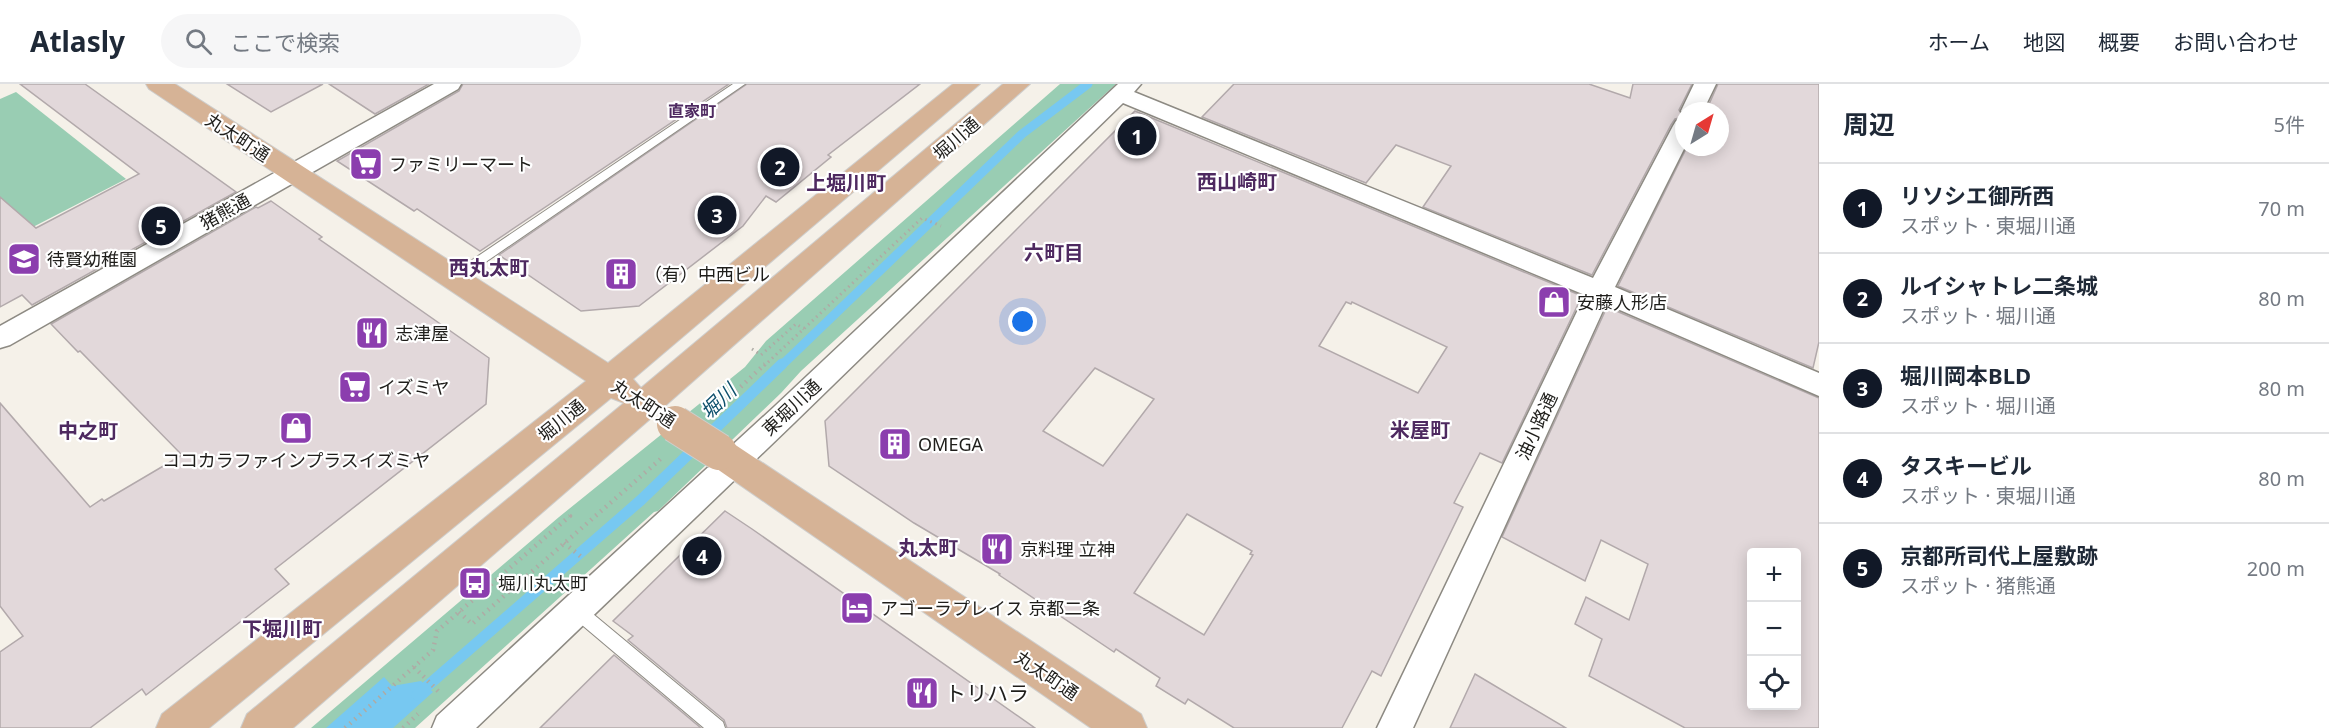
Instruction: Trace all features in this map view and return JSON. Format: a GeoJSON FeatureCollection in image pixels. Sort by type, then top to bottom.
{"type":"FeatureCollection","features":[{"type":"Feature","properties":{"kind":"main road","name":"丸太町通"},"geometry":{"type":"LineString","coordinates":[[158,84],[726,457],[1126,728]]}},
{"type":"Feature","properties":{"kind":"main road","name":"堀川通"},"geometry":{"type":"LineString","coordinates":[[177,728],[610,381],[968,84]]}},
{"type":"Feature","properties":{"kind":"main road","name":"堀川通"},"geometry":{"type":"LineString","coordinates":[[262,728],[1018,84]]}},
{"type":"Feature","properties":{"kind":"street","name":"猪熊通"},"geometry":{"type":"LineString","coordinates":[[0,338],[450,84]]}},
{"type":"Feature","properties":{"kind":"street"},"geometry":{"type":"LineString","coordinates":[[1696,102],[1705,84]]}},
{"type":"Feature","properties":{"kind":"street"},"geometry":{"type":"LineString","coordinates":[[1125,89],[1819,385]]}},
{"type":"Feature","properties":{"kind":"street","name":"東堀川通"},"geometry":{"type":"LineString","coordinates":[[450,728],[575,609],[726,457],[1125,89]]}},
{"type":"Feature","properties":{"kind":"street","name":"油小路通"},"geometry":{"type":"LineString","coordinates":[[1395,728],[1600,291],[1675,144]]}},
{"type":"Feature","properties":{"kind":"lane"},"geometry":{"type":"LineString","coordinates":[[454,278],[740,84]]}},
{"type":"Feature","properties":{"kind":"lane"},"geometry":{"type":"LineString","coordinates":[[575,609],[717,728]]}},
{"type":"Feature","properties":{"kind":"path"},"geometry":{"type":"LineString","coordinates":[[749,381],[922,218],[941,226]]}},
{"type":"Feature","properties":{"kind":"path"},"geometry":{"type":"LineString","coordinates":[[750,348],[761,355],[796,324],[804,329]]}},
{"type":"Feature","properties":{"kind":"path"},"geometry":{"type":"LineString","coordinates":[[459,612],[472,624],[627,490]]}},
{"type":"Feature","properties":{"kind":"path"},"geometry":{"type":"LineString","coordinates":[[345,728],[433,650],[437,631],[570,516],[561,508]]}},
{"type":"Feature","properties":{"kind":"path"},"geometry":{"type":"LineString","coordinates":[[564,543],[587,562]]}},
{"type":"Feature","properties":{"kind":"path"},"geometry":{"type":"LineString","coordinates":[[414,667],[435,688]]}},
{"type":"Feature","properties":{"kind":"green space"},"geometry":{"type":"Polygon","coordinates":[[[1060,84],[1116,84],[801,371],[658,511],[654,512],[415,728],[311,728],[559,517],[745,367],[766,341],[1060,84]]]}},
{"type":"Feature","properties":{"kind":"green space"},"geometry":{"type":"Polygon","coordinates":[[[16,92],[126,179],[0,244],[0,99],[16,92]]]}},
{"type":"Feature","properties":{"kind":"water"},"geometry":{"type":"Polygon","coordinates":[[[384,677],[392,686],[421,681],[433,692],[393,728],[326,728],[384,677]]]}},
{"type":"Feature","properties":{"kind":"building"},"geometry":{"type":"Polygon","coordinates":[[[20,84],[85,84],[236,192],[32,305],[22,295],[0,307],[0,197],[36,228],[139,174],[20,84]]]}},
{"type":"Feature","properties":{"kind":"building"},"geometry":{"type":"Polygon","coordinates":[[[227,84],[323,84],[271,112],[227,84]]]}},
{"type":"Feature","properties":{"kind":"building"},"geometry":{"type":"Polygon","coordinates":[[[329,84],[429,84],[375,114],[329,84]]]}},
{"type":"Feature","properties":{"kind":"building"},"geometry":{"type":"Polygon","coordinates":[[[463,84],[729,84],[480,251],[417,209],[414,211],[337,161],[459,91],[463,84]]]}},
{"type":"Feature","properties":{"kind":"building"},"geometry":{"type":"Polygon","coordinates":[[[747,84],[920,84],[828,155],[831,157],[776,202],[766,196],[743,226],[639,306],[581,311],[499,255],[747,84]]]}},
{"type":"Feature","properties":{"kind":"building"},"geometry":{"type":"Polygon","coordinates":[[[1234,84],[1589,84],[1630,98],[1633,84],[1692,84],[1683,102],[1675,102],[1675,119],[1592,275],[1423,207],[1451,166],[1396,145],[1366,183],[1202,117],[1234,84]]]}},
{"type":"Feature","properties":{"kind":"building"},"geometry":{"type":"Polygon","coordinates":[[[1718,84],[1819,84],[1819,342],[1813,368],[1618,286],[1683,156],[1729,156],[1729,102],[1710,102],[1718,84]]]}},
{"type":"Feature","properties":{"kind":"building"},"geometry":{"type":"Polygon","coordinates":[[[1135,111],[1582,296],[1502,463],[1480,453],[1454,503],[1463,507],[1381,676],[1372,671],[1342,728],[1234,728],[1188,699],[1185,704],[1156,686],[1160,678],[1116,649],[1114,652],[1000,574],[914,523],[829,466],[825,421],[1135,111]],[[1346,302],[1319,346],[1418,393],[1447,347],[1352,302],[1351,304],[1346,302]],[[1095,368],[1043,431],[1103,466],[1154,399],[1095,368]],[[1187,514],[1134,593],[1204,635],[1253,555],[1250,554],[1252,551],[1187,514]]]}},
{"type":"Feature","properties":{"kind":"building"},"geometry":{"type":"Polygon","coordinates":[[[271,201],[322,237],[319,239],[489,358],[486,404],[275,569],[289,584],[146,695],[142,689],[90,728],[0,728],[0,652],[23,636],[0,606],[0,403],[90,507],[182,455],[51,324],[256,207],[271,201]]]}},
{"type":"Feature","properties":{"kind":"building"},"geometry":{"type":"Polygon","coordinates":[[[1607,307],[1819,398],[1819,728],[1685,728],[1589,676],[1602,639],[1575,624],[1586,597],[1629,620],[1648,564],[1601,540],[1585,581],[1502,537],[1607,307]]]}},
{"type":"Feature","properties":{"kind":"building"},"geometry":{"type":"Polygon","coordinates":[[[725,511],[1035,728],[727,728],[724,720],[628,640],[633,636],[613,621],[725,511]]]}},
{"type":"Feature","properties":{"kind":"building"},"geometry":{"type":"Polygon","coordinates":[[[614,655],[701,728],[540,728],[614,655]]]}},
{"type":"Feature","properties":{"kind":"building"},"geometry":{"type":"Polygon","coordinates":[[[1475,674],[1566,728],[1450,728],[1475,674]]]}},
{"type":"Feature","properties":{"kind":"waterway","name":"堀川"},"geometry":{"type":"LineString","coordinates":[[781,366],[1022,134],[1088,84]]}},
{"type":"Feature","properties":{"kind":"waterway","name":"堀川"},"geometry":{"type":"LineString","coordinates":[[417,695],[641,500],[782,364]]}},
{"type":"Feature","properties":{"kind":"place","name":"リソシエ御所西"},"geometry":{"type":"Point","coordinates":[1137,136]}},
{"type":"Feature","properties":{"kind":"place","name":"ファミリーマート"},"geometry":{"type":"Point","coordinates":[366,164]}},
{"type":"Feature","properties":{"kind":"place","name":"ルイシャトレ二条城"},"geometry":{"type":"Point","coordinates":[780,167]}},
{"type":"Feature","properties":{"kind":"place","name":"堀川岡本BLD"},"geometry":{"type":"Point","coordinates":[717,215]}},
{"type":"Feature","properties":{"kind":"place","name":"京都所司代上屋敷跡"},"geometry":{"type":"Point","coordinates":[161,226]}},
{"type":"Feature","properties":{"kind":"place","name":"待賢幼稚園"},"geometry":{"type":"Point","coordinates":[24,259]}},
{"type":"Feature","properties":{"kind":"place","name":"（有）中西ビル"},"geometry":{"type":"Point","coordinates":[621,274]}},
{"type":"Feature","properties":{"kind":"place","name":"安藤人形店"},"geometry":{"type":"Point","coordinates":[1554,302]}},
{"type":"Feature","properties":{"kind":"place","name":"志津屋"},"geometry":{"type":"Point","coordinates":[372,333]}},
{"type":"Feature","properties":{"kind":"place","name":"イズミヤ"},"geometry":{"type":"Point","coordinates":[355,387]}},
{"type":"Feature","properties":{"kind":"place","name":"ココカラファインプラスイズミヤ"},"geometry":{"type":"Point","coordinates":[296,428]}},
{"type":"Feature","properties":{"kind":"place","name":"OMEGA"},"geometry":{"type":"Point","coordinates":[895,444]}},
{"type":"Feature","properties":{"kind":"place","name":"京料理 立神"},"geometry":{"type":"Point","coordinates":[997,549]}},
{"type":"Feature","properties":{"kind":"place","name":"タスキービル"},"geometry":{"type":"Point","coordinates":[702,556]}},
{"type":"Feature","properties":{"kind":"place","name":"堀川丸太町"},"geometry":{"type":"Point","coordinates":[475,583]}},
{"type":"Feature","properties":{"kind":"place","name":"アゴーラプレイス 京都二条"},"geometry":{"type":"Point","coordinates":[857,608]}},
{"type":"Feature","properties":{"kind":"place","name":"トリハラ"},"geometry":{"type":"Point","coordinates":[922,693]}},
{"type":"Feature","properties":{"kind":"district","name":"直家町"},"geometry":{"type":"Point","coordinates":[692,111]}},
{"type":"Feature","properties":{"kind":"district","name":"西山崎町"},"geometry":{"type":"Point","coordinates":[1237,181]}},
{"type":"Feature","properties":{"kind":"district","name":"上堀川町"},"geometry":{"type":"Point","coordinates":[846,182]}},
{"type":"Feature","properties":{"kind":"district","name":"六町目"},"geometry":{"type":"Point","coordinates":[1054,252]}},
{"type":"Feature","properties":{"kind":"district","name":"西丸太町"},"geometry":{"type":"Point","coordinates":[489,267]}},
{"type":"Feature","properties":{"kind":"district","name":"米屋町"},"geometry":{"type":"Point","coordinates":[1420,429]}},
{"type":"Feature","properties":{"kind":"district","name":"中之町"},"geometry":{"type":"Point","coordinates":[88,430]}},
{"type":"Feature","properties":{"kind":"district","name":"丸太町"},"geometry":{"type":"Point","coordinates":[928,547]}},
{"type":"Feature","properties":{"kind":"district","name":"下堀川町"},"geometry":{"type":"Point","coordinates":[282,628]}}]}
